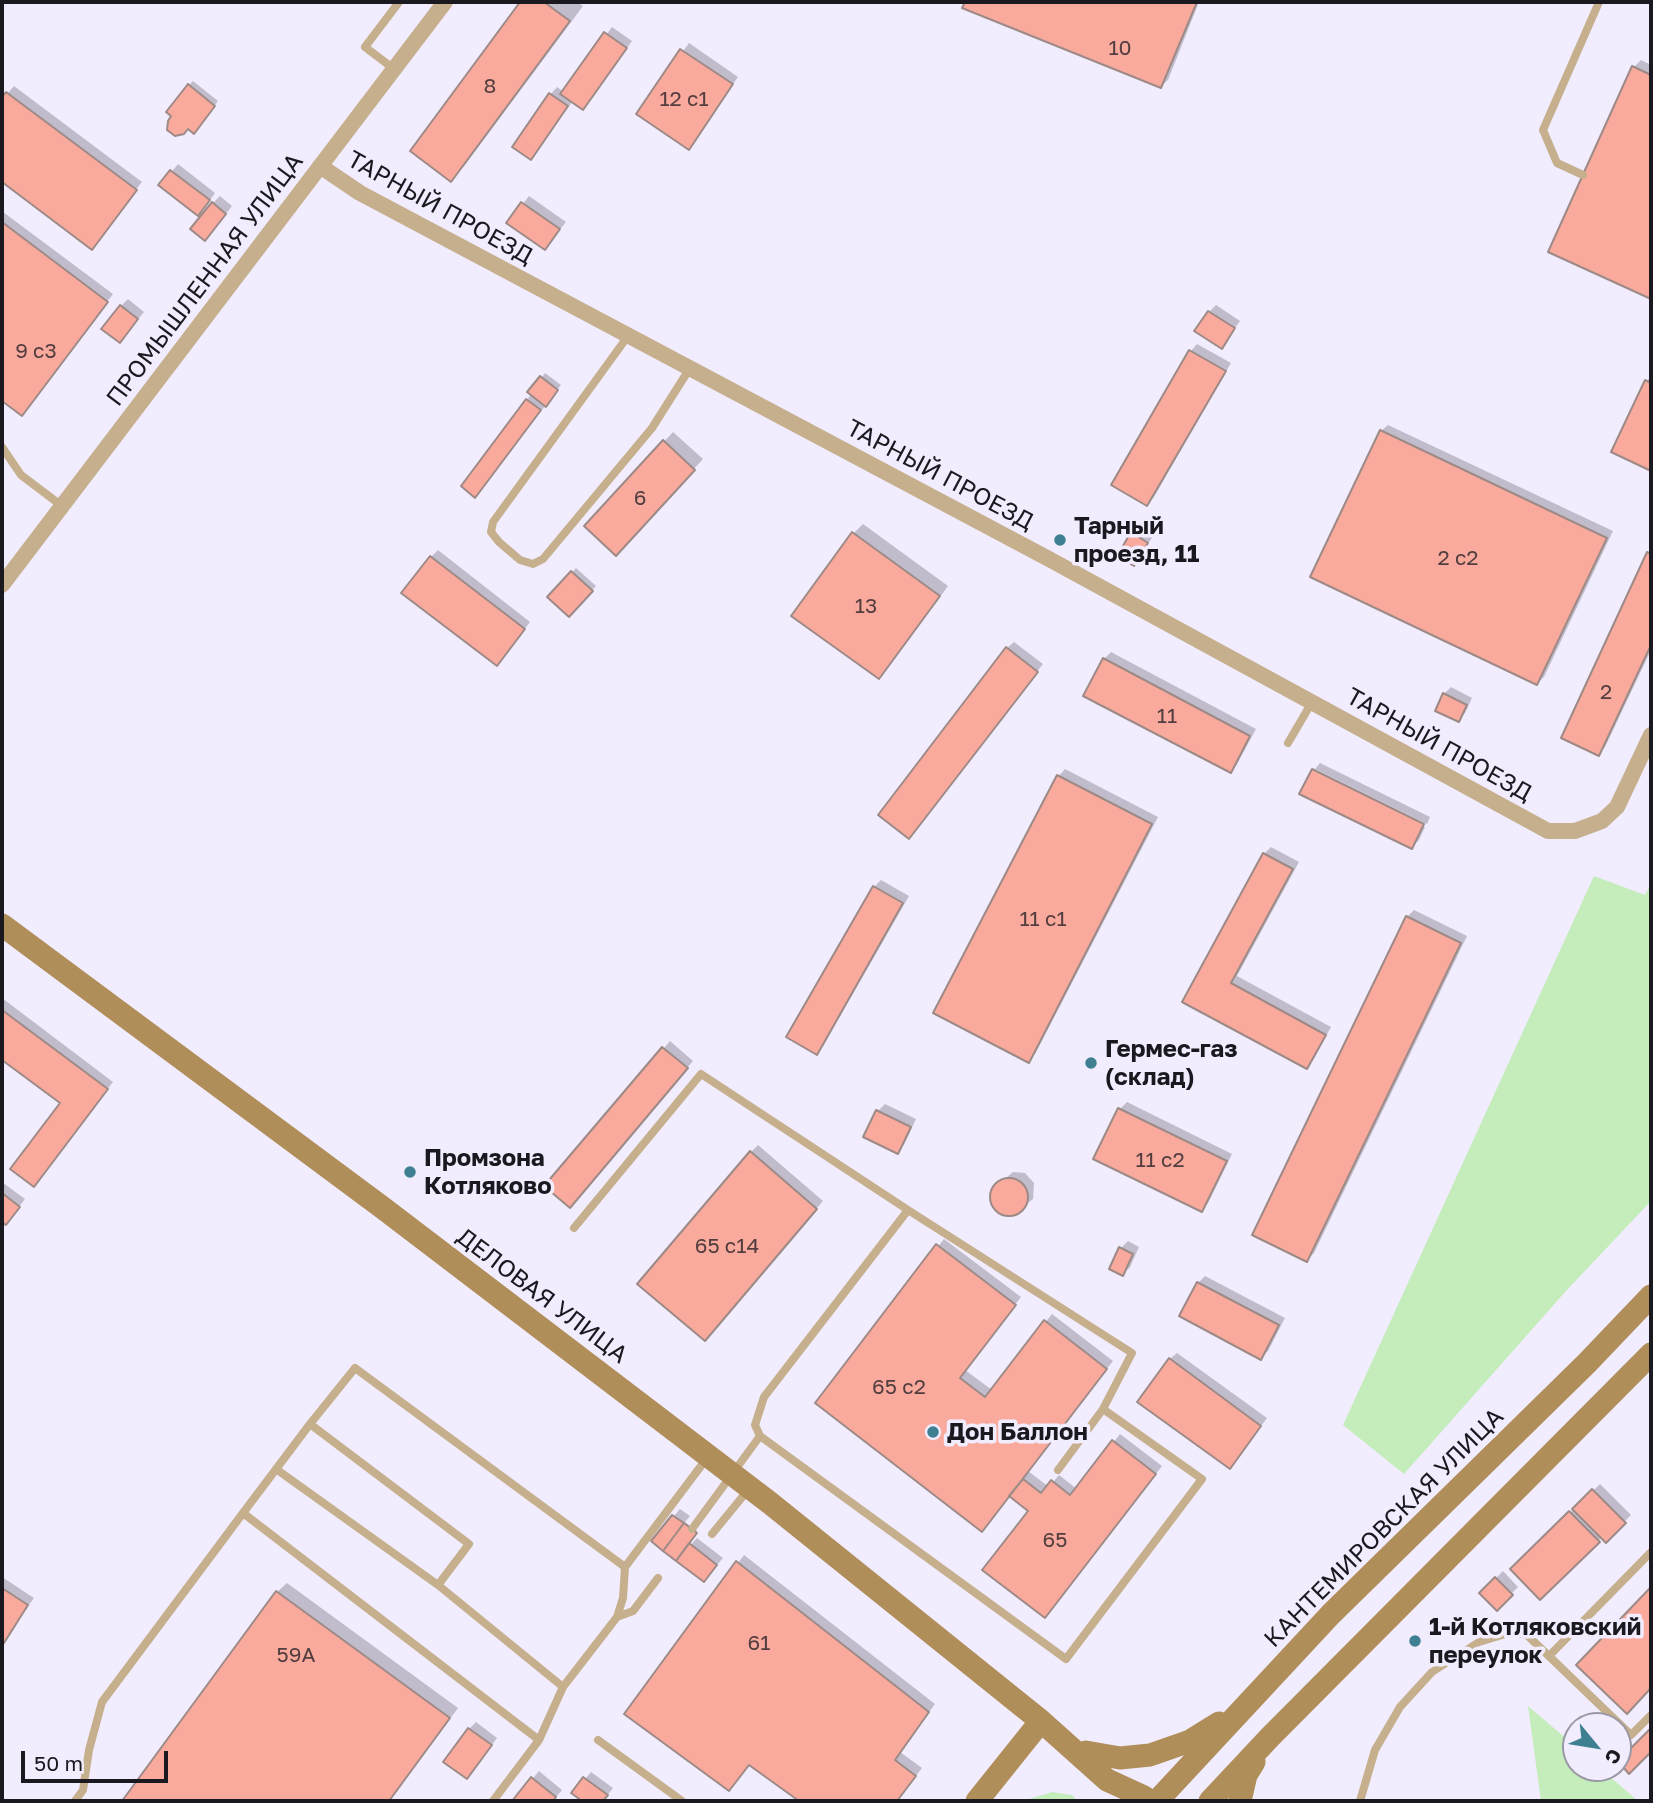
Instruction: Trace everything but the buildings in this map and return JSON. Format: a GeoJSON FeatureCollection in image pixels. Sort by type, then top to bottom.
{"type":"FeatureCollection","features":[{"type":"Feature","properties":{"kind":"street","name":"ПРОМЫШЛЕННАЯ УЛИЦА"},"geometry":{"type":"LineString","coordinates":[[2,585],[444,2]]}},
{"type":"Feature","properties":{"kind":"street","name":"ТАРНЫЙ ПРОЕЗД"},"geometry":{"type":"LineString","coordinates":[[320,166],[350,187],[1548,831],[1574,831],[1602,821],[1617,807],[1651,735]]}},
{"type":"Feature","properties":{"kind":"street","name":"ДЕЛОВАЯ УЛИЦА"},"geometry":{"type":"LineString","coordinates":[[2,925],[383,1208],[741,1481],[1041,1721]]}},
{"type":"Feature","properties":{"kind":"street","name":"КАНТЕМИРОВСКАЯ УЛИЦА"},"geometry":{"type":"LineString","coordinates":[[1150,1800],[1242,1709],[1331,1614],[1651,1296]]}},
{"type":"Feature","properties":{"kind":"street"},"geometry":{"type":"LineString","coordinates":[[1210,1801],[1270,1737],[1651,1354]]}},
{"type":"Feature","properties":{"kind":"street"},"geometry":{"type":"LineString","coordinates":[[1086,1752],[1120,1758],[1150,1755],[1189,1741],[1242,1709]]}},
{"type":"Feature","properties":{"kind":"street"},"geometry":{"type":"LineString","coordinates":[[1041,1721],[1150,1800]]}},
{"type":"Feature","properties":{"kind":"street"},"geometry":{"type":"LineString","coordinates":[[1041,1721],[1108,1791],[1150,1800]]}},
{"type":"Feature","properties":{"kind":"street"},"geometry":{"type":"LineString","coordinates":[[977,1801],[1041,1721]]}},
{"type":"Feature","properties":{"kind":"street"},"geometry":{"type":"LineString","coordinates":[[1240,1801],[1246,1775],[1270,1737]]}},
{"type":"Feature","properties":{"kind":"lane"},"geometry":{"type":"LineString","coordinates":[[394,69],[365,47],[399,2]]}},
{"type":"Feature","properties":{"kind":"lane"},"geometry":{"type":"LineString","coordinates":[[1583,176],[1557,163],[1543,130],[1599,2]]}},
{"type":"Feature","properties":{"kind":"lane"},"geometry":{"type":"LineString","coordinates":[[628,335],[493,522],[491,532],[520,560],[533,564],[543,559],[652,428],[690,368]]}},
{"type":"Feature","properties":{"kind":"lane"},"geometry":{"type":"LineString","coordinates":[[2,447],[21,475],[62,506]]}},
{"type":"Feature","properties":{"kind":"lane"},"geometry":{"type":"LineString","coordinates":[[1288,743],[1312,702]]}},
{"type":"Feature","properties":{"kind":"lane"},"geometry":{"type":"LineString","coordinates":[[574,1228],[701,1074],[1132,1353],[1103,1409],[1058,1470]]}},
{"type":"Feature","properties":{"kind":"lane"},"geometry":{"type":"LineString","coordinates":[[908,1210],[764,1397],[755,1425],[760,1436],[1066,1659],[1202,1479],[1103,1409]]}},
{"type":"Feature","properties":{"kind":"lane"},"geometry":{"type":"LineString","coordinates":[[75,1801],[83,1790],[89,1750],[102,1702],[355,1368],[625,1567]]}},
{"type":"Feature","properties":{"kind":"lane"},"geometry":{"type":"LineString","coordinates":[[310,1424],[469,1544],[438,1585]]}},
{"type":"Feature","properties":{"kind":"lane"},"geometry":{"type":"LineString","coordinates":[[712,1534],[741,1481],[760,1436]]}},
{"type":"Feature","properties":{"kind":"lane"},"geometry":{"type":"LineString","coordinates":[[493,1801],[539,1740],[563,1687],[617,1617],[623,1598],[625,1567],[708,1456]]}},
{"type":"Feature","properties":{"kind":"lane"},"geometry":{"type":"LineString","coordinates":[[276,1469],[438,1585],[563,1687]]}},
{"type":"Feature","properties":{"kind":"lane"},"geometry":{"type":"LineString","coordinates":[[692,1530],[741,1481]]}},
{"type":"Feature","properties":{"kind":"lane"},"geometry":{"type":"LineString","coordinates":[[243,1513],[539,1740]]}},
{"type":"Feature","properties":{"kind":"lane"},"geometry":{"type":"LineString","coordinates":[[1550,1655],[1651,1552]]}},
{"type":"Feature","properties":{"kind":"lane"},"geometry":{"type":"LineString","coordinates":[[617,1617],[633,1611],[658,1578]]}},
{"type":"Feature","properties":{"kind":"lane"},"geometry":{"type":"LineString","coordinates":[[1360,1801],[1375,1750],[1400,1707],[1432,1671],[1479,1642],[1512,1632],[1527,1635],[1631,1735],[1651,1715]]}},
{"type":"Feature","properties":{"kind":"lane"},"geometry":{"type":"LineString","coordinates":[[598,1740],[682,1801]]}},
{"type":"Feature","properties":{"kind":"green space"},"geometry":{"type":"Polygon","coordinates":[[[1594,876],[1645,895],[1651,883],[1651,1201],[1566,1291],[1404,1474],[1343,1425],[1594,876]]]}},
{"type":"Feature","properties":{"kind":"green space"},"geometry":{"type":"Polygon","coordinates":[[[1528,1706],[1562,1735],[1562,1782],[1616,1782],[1638,1801],[1541,1801],[1528,1706]]]}},
{"type":"Feature","properties":{"kind":"green space"},"geometry":{"type":"Polygon","coordinates":[[[1052,1792],[1072,1795],[1078,1801],[1023,1801],[1052,1792]]]}},
{"type":"Feature","properties":{"kind":"place","name":"Тарный проезд, 11"},"geometry":{"type":"Point","coordinates":[1060,540]}},
{"type":"Feature","properties":{"kind":"place","name":"Гермес-газ (склад)"},"geometry":{"type":"Point","coordinates":[1091,1063]}},
{"type":"Feature","properties":{"kind":"place","name":"Промзона Котляково"},"geometry":{"type":"Point","coordinates":[410,1172]}},
{"type":"Feature","properties":{"kind":"place","name":"Дон Баллон"},"geometry":{"type":"Point","coordinates":[933,1432]}},
{"type":"Feature","properties":{"kind":"place","name":"1-й Котляковский переулок"},"geometry":{"type":"Point","coordinates":[1415,1641]}}]}
